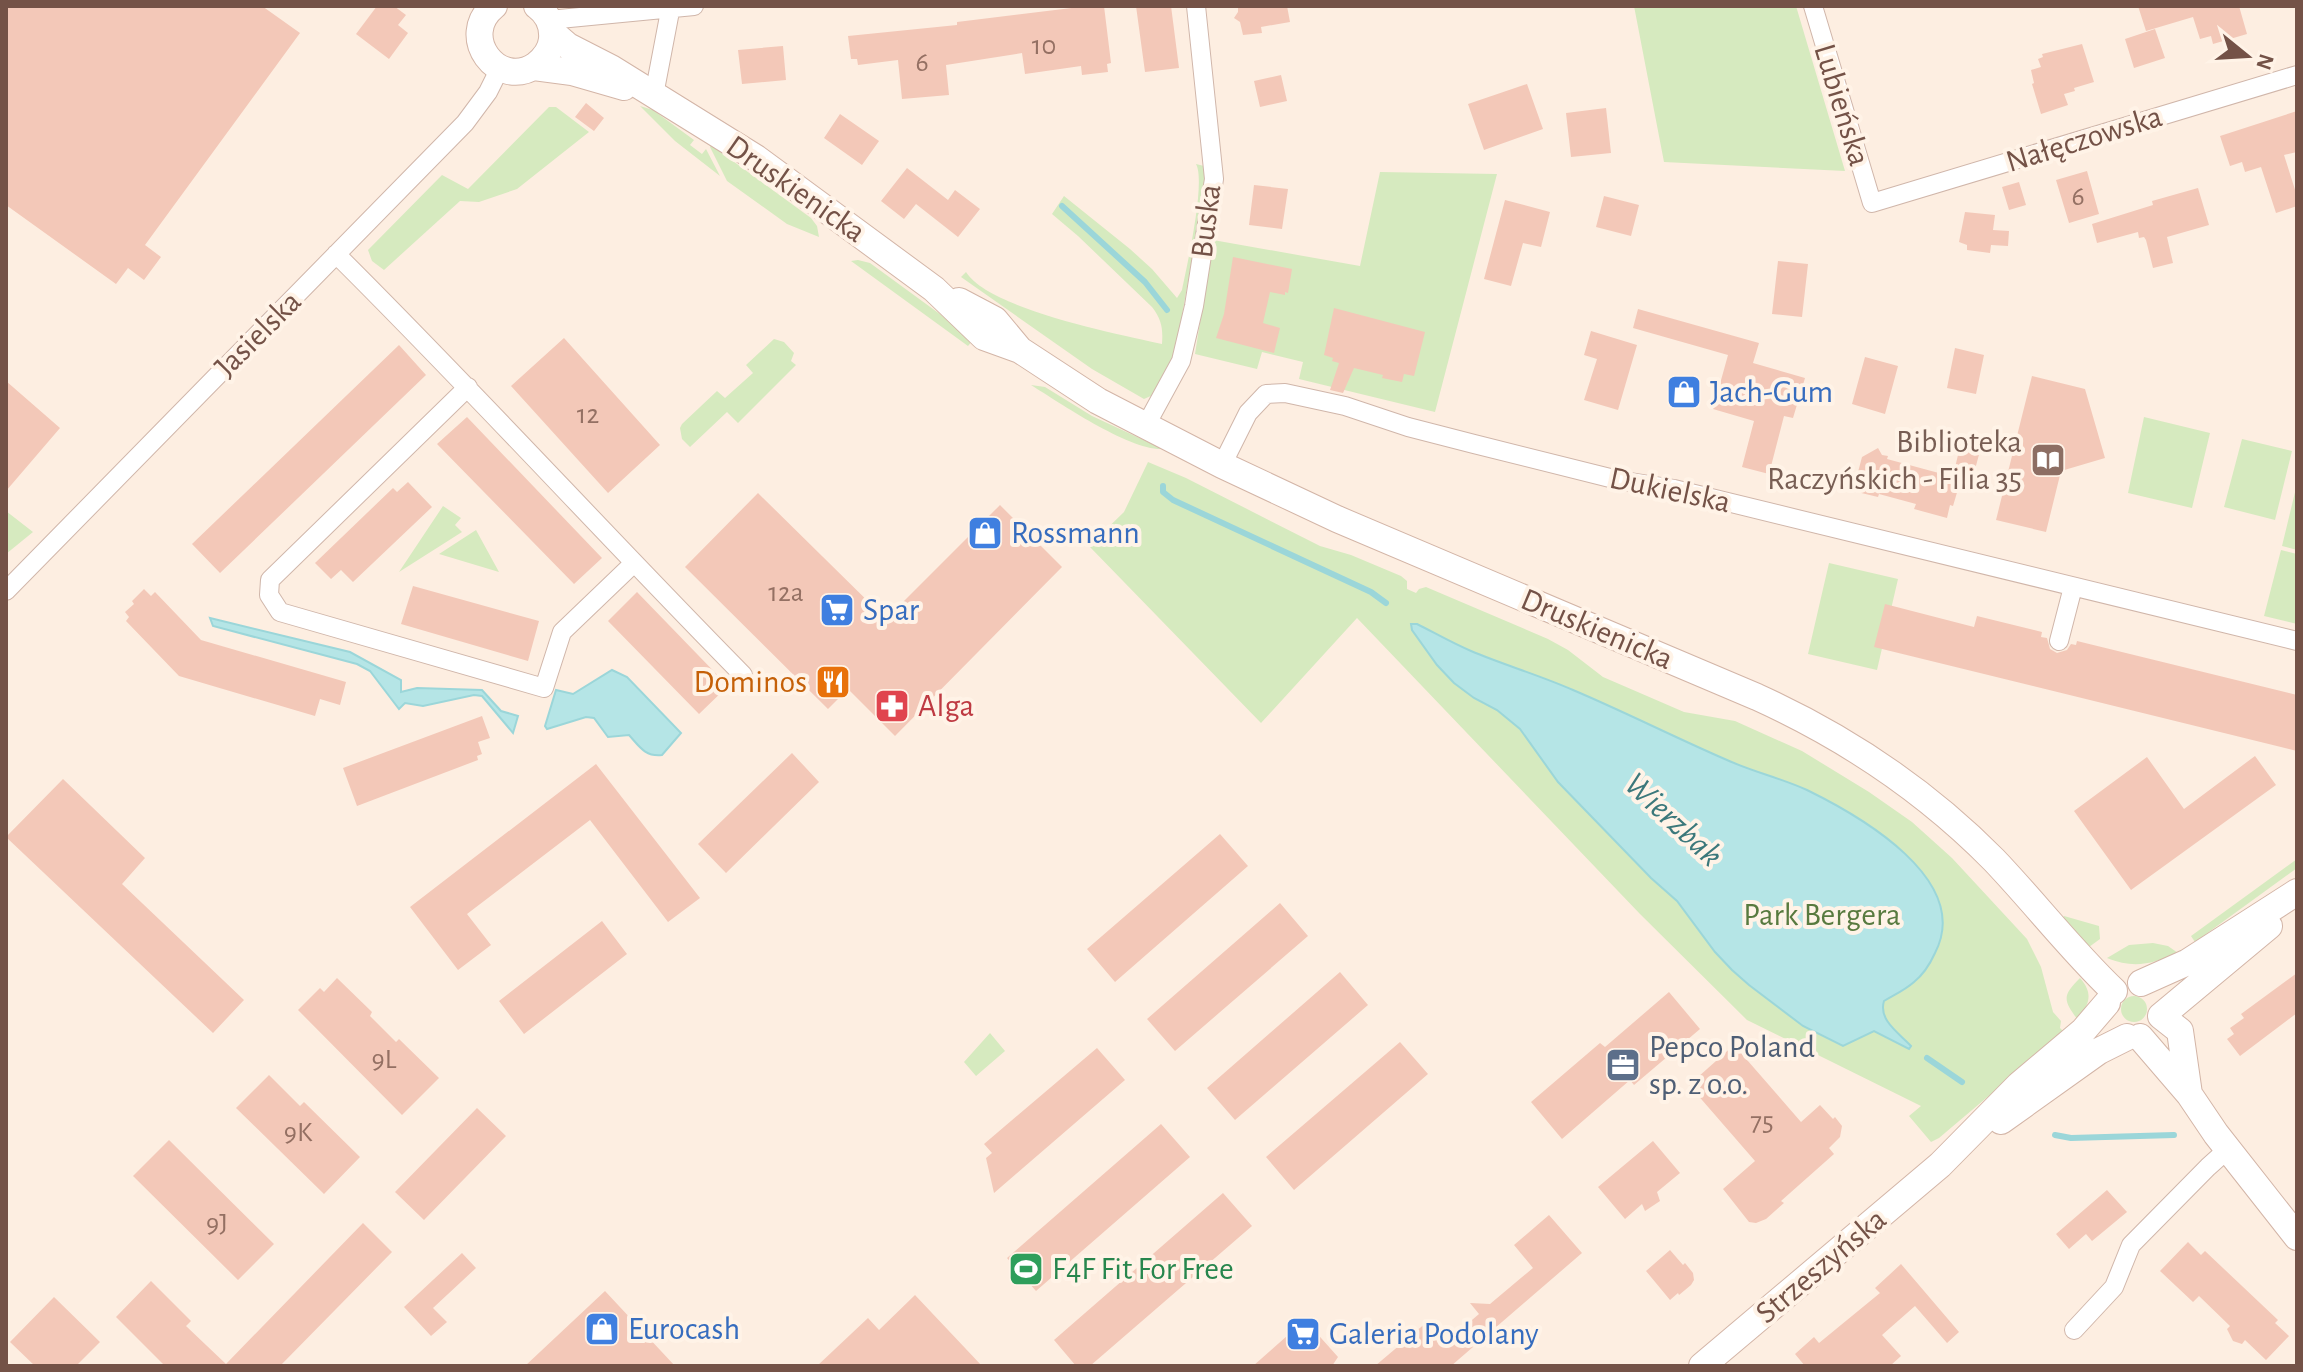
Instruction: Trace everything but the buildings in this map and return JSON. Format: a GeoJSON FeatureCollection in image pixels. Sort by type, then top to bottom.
{"type":"FeatureCollection","features":[{"type":"Feature","properties":{"kind":"street"},"geometry":{"type":"LineString","coordinates":[[534,67],[551,46],[546,20],[694,6]]}},
{"type":"Feature","properties":{"kind":"street","name":"Buska"},"geometry":{"type":"LineString","coordinates":[[1145,427],[1183,353],[1194,306],[1214,179],[1196,6]]}},
{"type":"Feature","properties":{"kind":"street","name":"Lubieńska"},"geometry":{"type":"LineString","coordinates":[[1813,6],[1872,203]]}},
{"type":"Feature","properties":{"kind":"street"},"geometry":{"type":"LineString","coordinates":[[654,95],[672,7]]}},
{"type":"Feature","properties":{"kind":"street"},"geometry":{"type":"LineString","coordinates":[[486,10],[480,41],[484,52],[500,68]]}},
{"type":"Feature","properties":{"kind":"street","name":"Druskienicka"},"geometry":{"type":"LineString","coordinates":[[546,20],[568,46],[611,68],[756,158],[934,289],[984,337],[1020,350],[1098,401],[1145,427],[1337,519],[1757,697],[1838,739],[1951,818],[1994,861],[2111,997]]}},
{"type":"Feature","properties":{"kind":"street","name":"Druskienicka"},"geometry":{"type":"LineString","coordinates":[[500,68],[523,71],[534,67],[572,72],[654,95]]}},
{"type":"Feature","properties":{"kind":"street","name":"Jasielska"},"geometry":{"type":"LineString","coordinates":[[6,591],[465,123],[488,92],[500,68]]}},
{"type":"Feature","properties":{"kind":"street","name":"Nałęczowska"},"geometry":{"type":"LineString","coordinates":[[1872,203],[2297,75]]}},
{"type":"Feature","properties":{"kind":"street"},"geometry":{"type":"LineString","coordinates":[[336,254],[468,387],[743,675]]}},
{"type":"Feature","properties":{"kind":"street"},"geometry":{"type":"LineString","coordinates":[[468,387],[270,580],[269,595],[280,612],[544,688],[562,632],[634,563]]}},
{"type":"Feature","properties":{"kind":"street","name":"Dukielska"},"geometry":{"type":"LineString","coordinates":[[1222,465],[1248,413],[1266,394],[1285,393],[1345,406],[1408,427],[1618,480],[1674,489],[2297,641]]}},
{"type":"Feature","properties":{"kind":"street"},"geometry":{"type":"LineString","coordinates":[[2059,641],[2073,587]]}},
{"type":"Feature","properties":{"kind":"street"},"geometry":{"type":"LineString","coordinates":[[2141,983],[2188,962],[2297,892]]}},
{"type":"Feature","properties":{"kind":"street"},"geometry":{"type":"LineString","coordinates":[[2134,1037],[2153,1029],[2161,1016],[2297,903]]}},
{"type":"Feature","properties":{"kind":"street"},"geometry":{"type":"LineString","coordinates":[[2161,1016],[2158,996],[2148,986],[2126,983],[2111,997],[2107,1017],[2121,1034],[2134,1037],[2189,1094],[2297,1237]]}},
{"type":"Feature","properties":{"kind":"street","name":"Strzeszyńska"},"geometry":{"type":"LineString","coordinates":[[1940,1165],[2019,1085],[2083,1031],[2111,997]]}},
{"type":"Feature","properties":{"kind":"street"},"geometry":{"type":"LineString","coordinates":[[2161,1016],[2180,1031],[2189,1094]]}},
{"type":"Feature","properties":{"kind":"street","name":"Strzeszyńska"},"geometry":{"type":"LineString","coordinates":[[1702,1366],[1940,1165],[2099,1051],[2134,1037]]}},
{"type":"Feature","properties":{"kind":"street"},"geometry":{"type":"LineString","coordinates":[[2074,1330],[2114,1287],[2131,1245],[2228,1149]]}},
{"type":"Feature","properties":{"kind":"green space"},"geometry":{"type":"Polygon","coordinates":[[[1634,6],[1796,6],[1845,171],[1664,162],[1634,6]]]}},
{"type":"Feature","properties":{"kind":"green space"},"geometry":{"type":"Polygon","coordinates":[[[640,106],[653,110],[694,140],[690,145],[702,154],[706,149],[720,176],[675,141],[640,106]]]}},
{"type":"Feature","properties":{"kind":"green space"},"geometry":{"type":"Polygon","coordinates":[[[549,107],[556,107],[589,132],[517,189],[479,202],[460,201],[384,270],[372,261],[368,250],[442,175],[468,189],[549,107]]]}},
{"type":"Feature","properties":{"kind":"green space"},"geometry":{"type":"Polygon","coordinates":[[[711,145],[811,218],[817,226],[819,237],[787,224],[727,181],[711,145]]]}},
{"type":"Feature","properties":{"kind":"green space"},"geometry":{"type":"Polygon","coordinates":[[[1196,164],[1208,167],[1176,350],[1153,395],[1144,399],[1092,369],[961,277],[966,272],[979,285],[1000,297],[1056,318],[1162,344],[1161,325],[1152,307],[1052,214],[1064,196],[1130,249],[1177,298],[1182,290],[1195,224],[1199,188],[1196,164]]]}},
{"type":"Feature","properties":{"kind":"green space"},"geometry":{"type":"Polygon","coordinates":[[[1380,172],[1497,174],[1435,412],[1299,379],[1303,362],[1262,352],[1257,369],[1195,354],[1213,240],[1360,266],[1380,172]]]}},
{"type":"Feature","properties":{"kind":"green space"},"geometry":{"type":"Polygon","coordinates":[[[851,261],[870,263],[974,339],[968,346],[851,261]]]}},
{"type":"Feature","properties":{"kind":"green space"},"geometry":{"type":"Polygon","coordinates":[[[774,339],[784,342],[794,353],[791,361],[796,365],[738,423],[727,412],[690,447],[682,439],[682,424],[717,391],[725,398],[753,373],[746,365],[774,339]]]}},
{"type":"Feature","properties":{"kind":"green space"},"geometry":{"type":"Polygon","coordinates":[[[1031,385],[1045,387],[1092,416],[1163,449],[1149,448],[1114,434],[1031,385]]]}},
{"type":"Feature","properties":{"kind":"green space"},"geometry":{"type":"Polygon","coordinates":[[[2144,417],[2210,433],[2192,508],[2128,493],[2144,417]]]}},
{"type":"Feature","properties":{"kind":"green space"},"geometry":{"type":"Polygon","coordinates":[[[2242,439],[2292,451],[2275,520],[2224,507],[2242,439]]]}},
{"type":"Feature","properties":{"kind":"green space","name":"Park Bergera"},"geometry":{"type":"Polygon","coordinates":[[[1148,462],[1320,546],[1401,576],[1407,581],[1407,589],[1416,593],[1426,587],[1548,639],[1603,677],[1684,712],[1735,721],[1802,751],[1869,792],[1912,822],[1952,858],[2027,939],[2041,967],[2053,1012],[2061,1021],[2060,1028],[2064,1032],[1931,1142],[1909,1116],[1921,1106],[1747,1020],[1640,914],[1357,618],[1261,723],[1089,546],[1124,512],[1148,462]]]}},
{"type":"Feature","properties":{"kind":"green space"},"geometry":{"type":"Polygon","coordinates":[[[2297,484],[2297,550],[2282,546],[2297,484]]]}},
{"type":"Feature","properties":{"kind":"green space"},"geometry":{"type":"Polygon","coordinates":[[[443,506],[461,518],[455,525],[462,532],[399,572],[443,506]]]}},
{"type":"Feature","properties":{"kind":"green space"},"geometry":{"type":"Polygon","coordinates":[[[6,511],[33,532],[6,554],[6,511]]]}},
{"type":"Feature","properties":{"kind":"green space"},"geometry":{"type":"Polygon","coordinates":[[[476,530],[499,572],[439,554],[476,530]]]}},
{"type":"Feature","properties":{"kind":"green space"},"geometry":{"type":"Polygon","coordinates":[[[2281,550],[2297,554],[2297,624],[2264,616],[2281,550]]]}},
{"type":"Feature","properties":{"kind":"green space"},"geometry":{"type":"Polygon","coordinates":[[[1829,563],[1898,579],[1877,670],[1808,654],[1829,563]]]}},
{"type":"Feature","properties":{"kind":"green space"},"geometry":{"type":"Polygon","coordinates":[[[2297,859],[2297,868],[2195,942],[2191,936],[2297,859]]]}},
{"type":"Feature","properties":{"kind":"green space"},"geometry":{"type":"Polygon","coordinates":[[[2064,916],[2099,926],[2100,939],[2089,947],[2062,919],[2064,916]]]}},
{"type":"Feature","properties":{"kind":"green space"},"geometry":{"type":"Polygon","coordinates":[[[2153,943],[2168,946],[2178,953],[2143,964],[2107,958],[2129,945],[2153,943]]]}},
{"type":"Feature","properties":{"kind":"green space"},"geometry":{"type":"Polygon","coordinates":[[[2080,978],[2087,989],[2088,999],[2078,1020],[2069,1008],[2067,998],[2080,978]]]}},
{"type":"Feature","properties":{"kind":"green space"},"geometry":{"type":"Polygon","coordinates":[[[2134,996],[2143,1000],[2147,1009],[2143,1018],[2134,1022],[2125,1018],[2121,1009],[2125,1000],[2134,996]]]}},
{"type":"Feature","properties":{"kind":"green space"},"geometry":{"type":"Polygon","coordinates":[[[990,1033],[1005,1051],[976,1076],[964,1062],[990,1033]]]}},
{"type":"Feature","properties":{"kind":"water"},"geometry":{"type":"Polygon","coordinates":[[[210,618],[350,652],[401,680],[401,692],[417,688],[482,690],[501,711],[518,716],[513,733],[482,696],[423,706],[405,703],[399,709],[370,671],[357,664],[213,626],[210,618]]]}},
{"type":"Feature","properties":{"kind":"water"},"geometry":{"type":"Polygon","coordinates":[[[1411,624],[1417,624],[1483,656],[1573,690],[1737,764],[1807,790],[1855,816],[1905,854],[1925,876],[1938,900],[1943,926],[1935,953],[1924,972],[1907,988],[1884,1001],[1887,1020],[1911,1046],[1909,1049],[1874,1031],[1843,1046],[1803,1026],[1749,985],[1715,952],[1677,901],[1558,782],[1520,729],[1497,710],[1454,683],[1437,665],[1411,624]]]}},
{"type":"Feature","properties":{"kind":"water"},"geometry":{"type":"Polygon","coordinates":[[[612,670],[627,677],[681,733],[662,755],[647,752],[629,735],[608,737],[594,718],[586,717],[547,729],[545,726],[556,690],[573,694],[612,670]]]}},
{"type":"Feature","properties":{"kind":"waterway","name":"Wierzbak"},"geometry":{"type":"LineString","coordinates":[[1062,206],[1145,282],[1167,310]]}},
{"type":"Feature","properties":{"kind":"waterway","name":"Wierzbak"},"geometry":{"type":"LineString","coordinates":[[1163,486],[1163,492],[1173,500],[1371,592],[1386,603]]}},
{"type":"Feature","properties":{"kind":"waterway","name":"Wierzbak"},"geometry":{"type":"LineString","coordinates":[[1927,1058],[1962,1082]]}},
{"type":"Feature","properties":{"kind":"waterway","name":"Wierzbak"},"geometry":{"type":"LineString","coordinates":[[2055,1135],[2071,1138],[2174,1135]]}},
{"type":"Feature","properties":{"kind":"place","name":"Jach-Gum"},"geometry":{"type":"Point","coordinates":[1684,392]}},
{"type":"Feature","properties":{"kind":"place","name":"Biblioteka Raczyńskich - Filia 35"},"geometry":{"type":"Point","coordinates":[2048,460]}},
{"type":"Feature","properties":{"kind":"place","name":"Rossmann"},"geometry":{"type":"Point","coordinates":[985,533]}},
{"type":"Feature","properties":{"kind":"place","name":"Spar"},"geometry":{"type":"Point","coordinates":[837,610]}},
{"type":"Feature","properties":{"kind":"place","name":"Dominos"},"geometry":{"type":"Point","coordinates":[833,682]}},
{"type":"Feature","properties":{"kind":"place","name":"Alga"},"geometry":{"type":"Point","coordinates":[892,706]}},
{"type":"Feature","properties":{"kind":"place","name":"Pepco Poland sp. z o.o."},"geometry":{"type":"Point","coordinates":[1623,1065]}},
{"type":"Feature","properties":{"kind":"place","name":"F4F Fit For Free"},"geometry":{"type":"Point","coordinates":[1026,1269]}},
{"type":"Feature","properties":{"kind":"place","name":"Eurocash"},"geometry":{"type":"Point","coordinates":[602,1329]}},
{"type":"Feature","properties":{"kind":"place","name":"Galeria Podolany"},"geometry":{"type":"Point","coordinates":[1303,1334]}}]}
